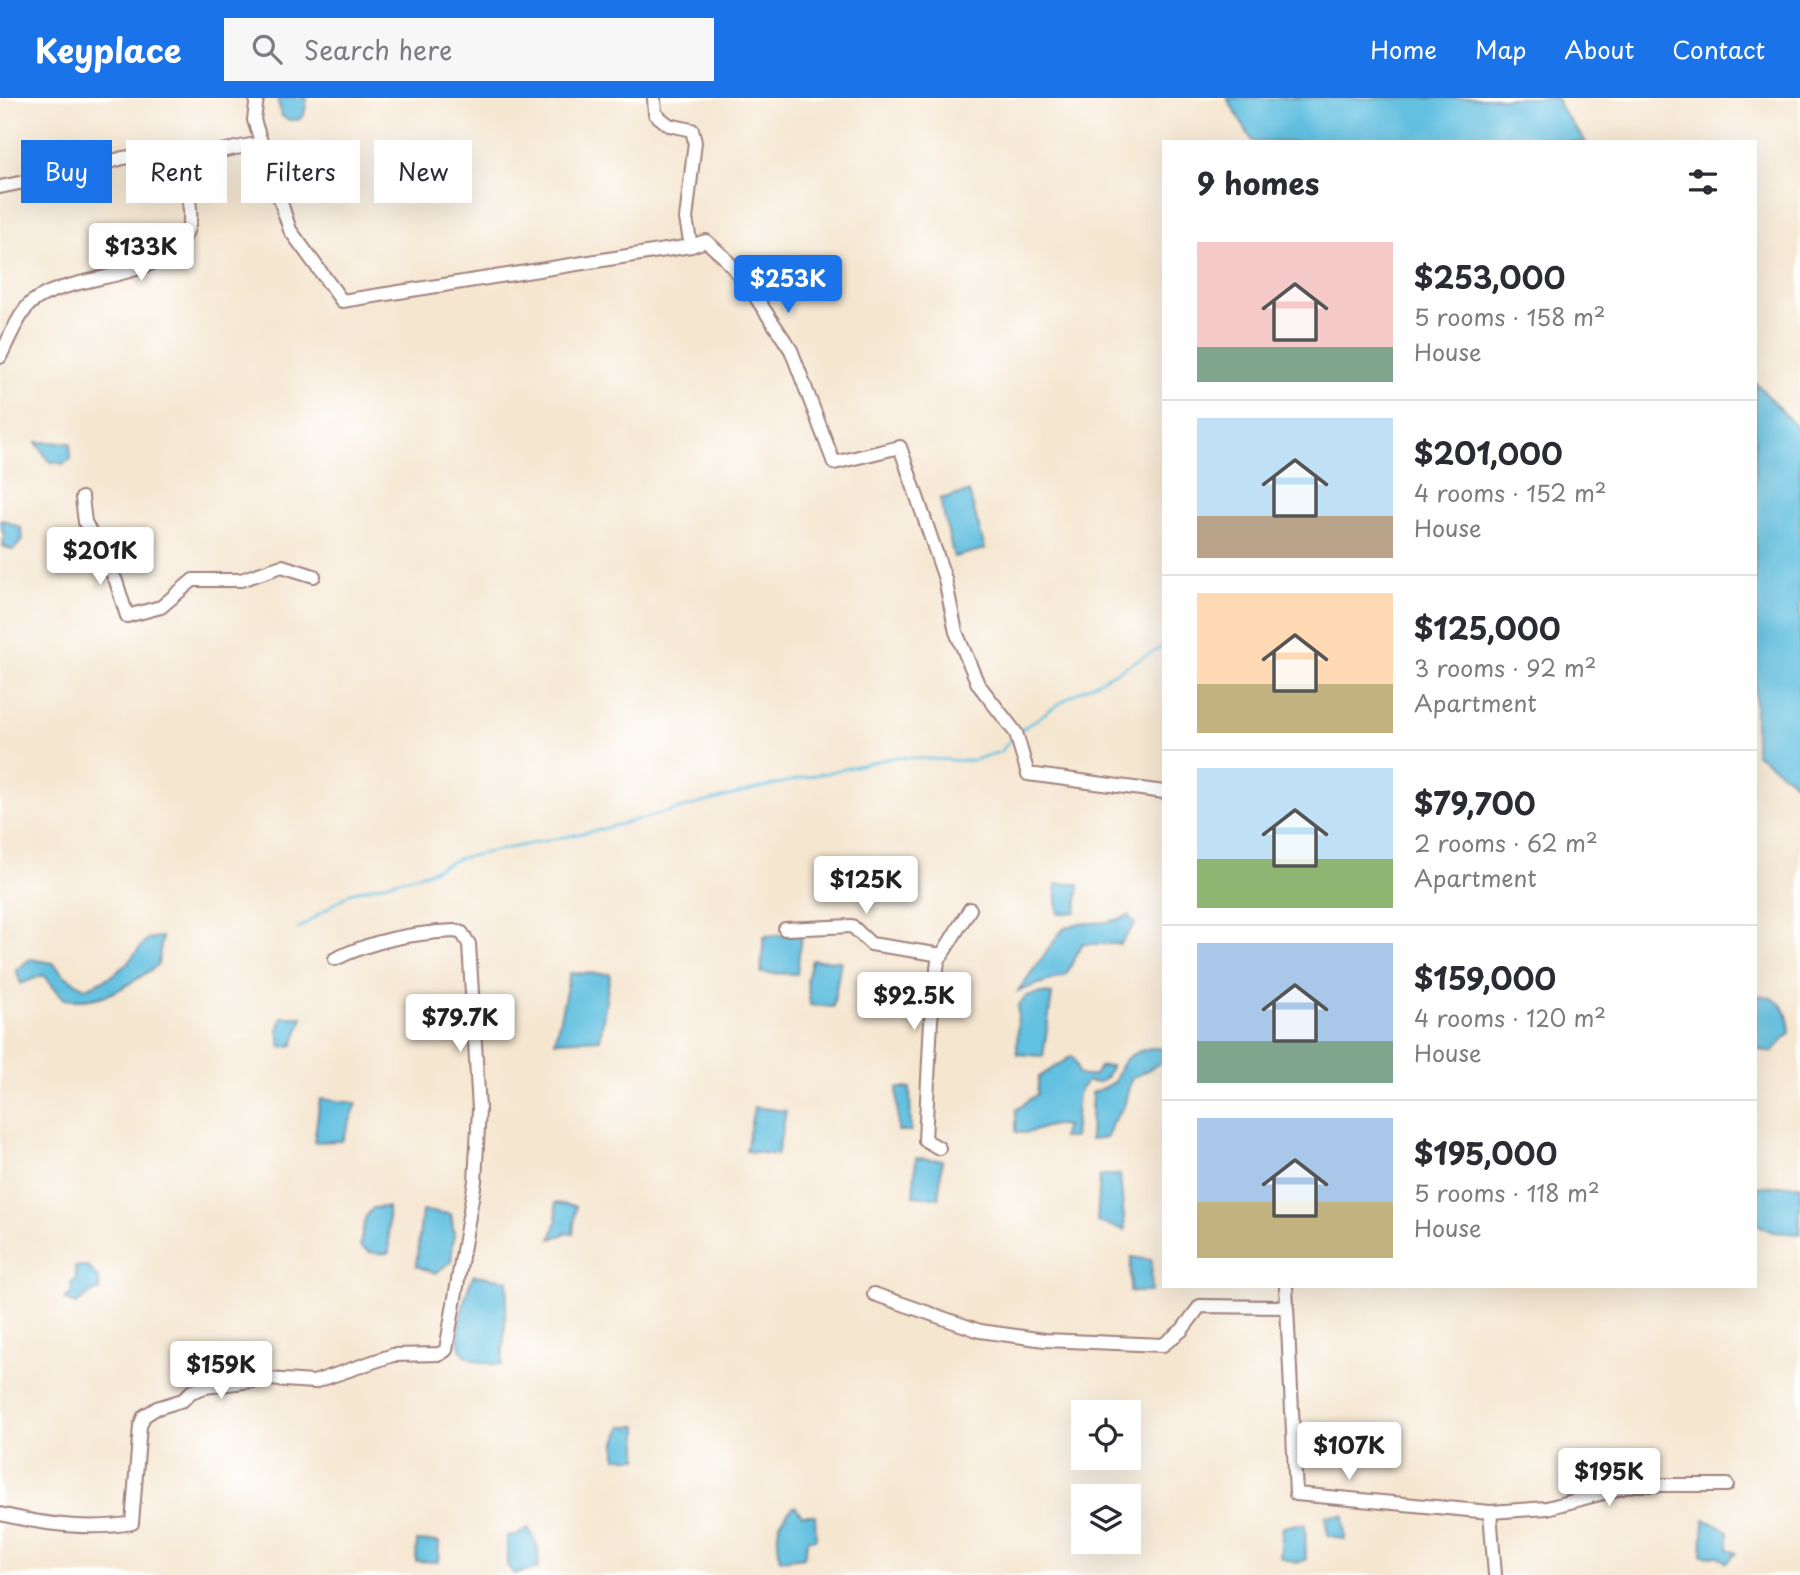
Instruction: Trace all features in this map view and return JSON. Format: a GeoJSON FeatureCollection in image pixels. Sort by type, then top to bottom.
{"type":"FeatureCollection","features":[{"type":"Feature","properties":{"kind":"street"},"geometry":{"type":"LineString","coordinates":[[257,98],[254,120],[260,140]]}},
{"type":"Feature","properties":{"kind":"street"},"geometry":{"type":"LineString","coordinates":[[654,98],[655,114],[669,125],[692,130],[695,142],[686,219],[691,246]]}},
{"type":"Feature","properties":{"kind":"street"},"geometry":{"type":"LineString","coordinates":[[0,187],[126,158]]}},
{"type":"Feature","properties":{"kind":"street"},"geometry":{"type":"LineString","coordinates":[[0,357],[30,303],[54,289],[106,278],[166,257],[184,242],[191,218],[188,203]]}},
{"type":"Feature","properties":{"kind":"street"},"geometry":{"type":"LineString","coordinates":[[281,203],[290,230],[342,301],[706,242],[724,257],[747,284],[791,350],[834,463],[900,447],[945,579],[956,632],[978,684],[1016,733],[1028,774],[1162,792]]}},
{"type":"Feature","properties":{"kind":"street"},"geometry":{"type":"LineString","coordinates":[[82,498],[85,522],[116,581],[127,616],[161,607],[193,580],[241,580],[282,566],[314,576]]}},
{"type":"Feature","properties":{"kind":"street"},"geometry":{"type":"LineString","coordinates":[[939,1148],[926,1140],[931,1020],[938,961],[970,909]]}},
{"type":"Feature","properties":{"kind":"street"},"geometry":{"type":"LineString","coordinates":[[785,929],[852,926],[871,944],[942,955]]}},
{"type":"Feature","properties":{"kind":"street"},"geometry":{"type":"LineString","coordinates":[[0,1514],[24,1520],[83,1526],[105,1527],[132,1523],[140,1426],[144,1416],[157,1408],[183,1400],[191,1392],[205,1387],[268,1379],[314,1382],[393,1355],[440,1354],[446,1350],[475,1181],[479,1109],[469,944],[462,933],[456,931],[413,934],[358,948],[335,959]]}},
{"type":"Feature","properties":{"kind":"street"},"geometry":{"type":"LineString","coordinates":[[1286,1288],[1296,1494],[1490,1511],[1547,1508],[1633,1485],[1727,1485]]}},
{"type":"Feature","properties":{"kind":"street"},"geometry":{"type":"LineString","coordinates":[[874,1294],[981,1331],[1045,1340],[1163,1345],[1182,1331],[1200,1306],[1286,1307]]}},
{"type":"Feature","properties":{"kind":"street"},"geometry":{"type":"LineString","coordinates":[[1490,1511],[1495,1575]]}},
{"type":"Feature","properties":{"kind":"water"},"geometry":{"type":"Polygon","coordinates":[[[277,98],[307,98],[304,115],[298,120],[288,120],[282,116],[277,98]]]}},
{"type":"Feature","properties":{"kind":"water"},"geometry":{"type":"Polygon","coordinates":[[[1227,98],[1556,98],[1584,140],[1252,140],[1227,98]]]}},
{"type":"Feature","properties":{"kind":"water"},"geometry":{"type":"Polygon","coordinates":[[[1757,384],[1800,431],[1800,786],[1757,754],[1757,384]]]}},
{"type":"Feature","properties":{"kind":"water"},"geometry":{"type":"Polygon","coordinates":[[[36,442],[70,443],[71,459],[63,464],[49,461],[36,442]]]}},
{"type":"Feature","properties":{"kind":"water"},"geometry":{"type":"Polygon","coordinates":[[[969,492],[985,549],[954,557],[940,499],[969,492]]]}},
{"type":"Feature","properties":{"kind":"water"},"geometry":{"type":"Polygon","coordinates":[[[0,521],[21,528],[23,540],[13,550],[3,546],[4,536],[0,521]]]}},
{"type":"Feature","properties":{"kind":"water"},"geometry":{"type":"Polygon","coordinates":[[[1056,884],[1079,884],[1076,912],[1058,914],[1056,884]]]}},
{"type":"Feature","properties":{"kind":"water"},"geometry":{"type":"Polygon","coordinates":[[[1129,916],[1135,924],[1120,944],[1082,944],[1066,975],[1018,991],[1063,929],[1076,924],[1108,922],[1129,916]]]}},
{"type":"Feature","properties":{"kind":"water"},"geometry":{"type":"Polygon","coordinates":[[[801,934],[797,974],[761,973],[764,936],[801,934]]]}},
{"type":"Feature","properties":{"kind":"water"},"geometry":{"type":"Polygon","coordinates":[[[162,937],[158,965],[125,987],[90,999],[64,999],[43,975],[21,984],[16,970],[30,959],[53,963],[65,976],[85,988],[106,979],[120,969],[147,939],[162,937]]]}},
{"type":"Feature","properties":{"kind":"water"},"geometry":{"type":"Polygon","coordinates":[[[812,960],[841,961],[833,1007],[810,1005],[807,980],[812,960]]]}},
{"type":"Feature","properties":{"kind":"water"},"geometry":{"type":"Polygon","coordinates":[[[570,973],[610,974],[600,1039],[555,1041],[570,973]]]}},
{"type":"Feature","properties":{"kind":"water"},"geometry":{"type":"Polygon","coordinates":[[[1052,994],[1043,1056],[1017,1054],[1018,1006],[1027,996],[1052,994]]]}},
{"type":"Feature","properties":{"kind":"water"},"geometry":{"type":"Polygon","coordinates":[[[1757,995],[1777,1001],[1788,1017],[1790,1033],[1772,1052],[1757,1049],[1757,995]]]}},
{"type":"Feature","properties":{"kind":"water"},"geometry":{"type":"Polygon","coordinates":[[[282,1017],[303,1017],[293,1045],[281,1047],[278,1030],[282,1017]]]}},
{"type":"Feature","properties":{"kind":"water"},"geometry":{"type":"Polygon","coordinates":[[[1150,1048],[1162,1049],[1162,1062],[1131,1079],[1124,1106],[1112,1123],[1107,1138],[1090,1140],[1092,1093],[1115,1082],[1123,1063],[1136,1053],[1150,1048]]]}},
{"type":"Feature","properties":{"kind":"water"},"geometry":{"type":"Polygon","coordinates":[[[1072,1056],[1078,1074],[1084,1076],[1093,1076],[1100,1067],[1111,1066],[1103,1080],[1087,1081],[1078,1093],[1074,1138],[1062,1138],[1066,1126],[1058,1125],[1024,1133],[1016,1132],[1016,1110],[1037,1094],[1039,1077],[1072,1056]]]}},
{"type":"Feature","properties":{"kind":"water"},"geometry":{"type":"Polygon","coordinates":[[[897,1088],[910,1088],[911,1131],[898,1131],[897,1088]]]}},
{"type":"Feature","properties":{"kind":"water"},"geometry":{"type":"Polygon","coordinates":[[[320,1099],[357,1103],[342,1141],[314,1142],[320,1099]]]}},
{"type":"Feature","properties":{"kind":"water"},"geometry":{"type":"Polygon","coordinates":[[[754,1107],[786,1111],[777,1155],[746,1151],[754,1107]]]}},
{"type":"Feature","properties":{"kind":"water"},"geometry":{"type":"Polygon","coordinates":[[[916,1158],[942,1160],[939,1198],[913,1196],[916,1158]]]}},
{"type":"Feature","properties":{"kind":"water"},"geometry":{"type":"Polygon","coordinates":[[[1100,1175],[1120,1175],[1125,1230],[1097,1222],[1100,1175]]]}},
{"type":"Feature","properties":{"kind":"water"},"geometry":{"type":"Polygon","coordinates":[[[1800,1185],[1800,1234],[1772,1232],[1757,1224],[1757,1187],[1800,1185]]]}},
{"type":"Feature","properties":{"kind":"water"},"geometry":{"type":"Polygon","coordinates":[[[555,1203],[576,1206],[573,1234],[567,1233],[551,1239],[557,1220],[555,1203]]]}},
{"type":"Feature","properties":{"kind":"water"},"geometry":{"type":"Polygon","coordinates":[[[388,1207],[389,1253],[366,1251],[360,1246],[365,1218],[373,1208],[388,1207]]]}},
{"type":"Feature","properties":{"kind":"water"},"geometry":{"type":"Polygon","coordinates":[[[422,1211],[451,1214],[454,1234],[451,1262],[435,1273],[416,1266],[422,1211]]]}},
{"type":"Feature","properties":{"kind":"water"},"geometry":{"type":"Polygon","coordinates":[[[1131,1257],[1152,1260],[1151,1292],[1130,1292],[1131,1257]]]}},
{"type":"Feature","properties":{"kind":"water"},"geometry":{"type":"Polygon","coordinates":[[[88,1266],[99,1280],[100,1291],[94,1291],[76,1304],[65,1299],[72,1293],[71,1284],[76,1279],[75,1267],[88,1266]]]}},
{"type":"Feature","properties":{"kind":"water"},"geometry":{"type":"Polygon","coordinates":[[[474,1275],[508,1280],[502,1365],[469,1358],[459,1344],[462,1313],[474,1275]]]}},
{"type":"Feature","properties":{"kind":"water"},"geometry":{"type":"Polygon","coordinates":[[[622,1426],[638,1426],[638,1458],[616,1458],[616,1442],[622,1426]]]}},
{"type":"Feature","properties":{"kind":"water"},"geometry":{"type":"Polygon","coordinates":[[[795,1506],[802,1515],[815,1515],[816,1539],[808,1539],[804,1557],[780,1560],[778,1530],[783,1518],[795,1506]]]}},
{"type":"Feature","properties":{"kind":"water"},"geometry":{"type":"Polygon","coordinates":[[[1344,1515],[1345,1540],[1328,1535],[1325,1516],[1344,1515]]]}},
{"type":"Feature","properties":{"kind":"water"},"geometry":{"type":"Polygon","coordinates":[[[1704,1519],[1728,1531],[1728,1549],[1736,1553],[1727,1563],[1718,1556],[1702,1555],[1704,1519]]]}},
{"type":"Feature","properties":{"kind":"water"},"geometry":{"type":"Polygon","coordinates":[[[1305,1524],[1306,1559],[1297,1563],[1280,1557],[1283,1527],[1305,1524]]]}},
{"type":"Feature","properties":{"kind":"water"},"geometry":{"type":"Polygon","coordinates":[[[528,1528],[537,1547],[538,1568],[514,1574],[507,1565],[507,1536],[517,1535],[528,1528]]]}},
{"type":"Feature","properties":{"kind":"water"},"geometry":{"type":"Polygon","coordinates":[[[417,1541],[439,1542],[438,1562],[416,1561],[417,1541]]]}},
{"type":"Feature","properties":{"kind":"waterway"},"geometry":{"type":"LineString","coordinates":[[1019,731],[1071,696],[1162,647]]}},
{"type":"Feature","properties":{"kind":"waterway"},"geometry":{"type":"LineString","coordinates":[[298,929],[350,893],[426,873],[460,858],[598,830],[760,788],[895,757],[970,761],[1000,752],[1012,738]]}}]}
